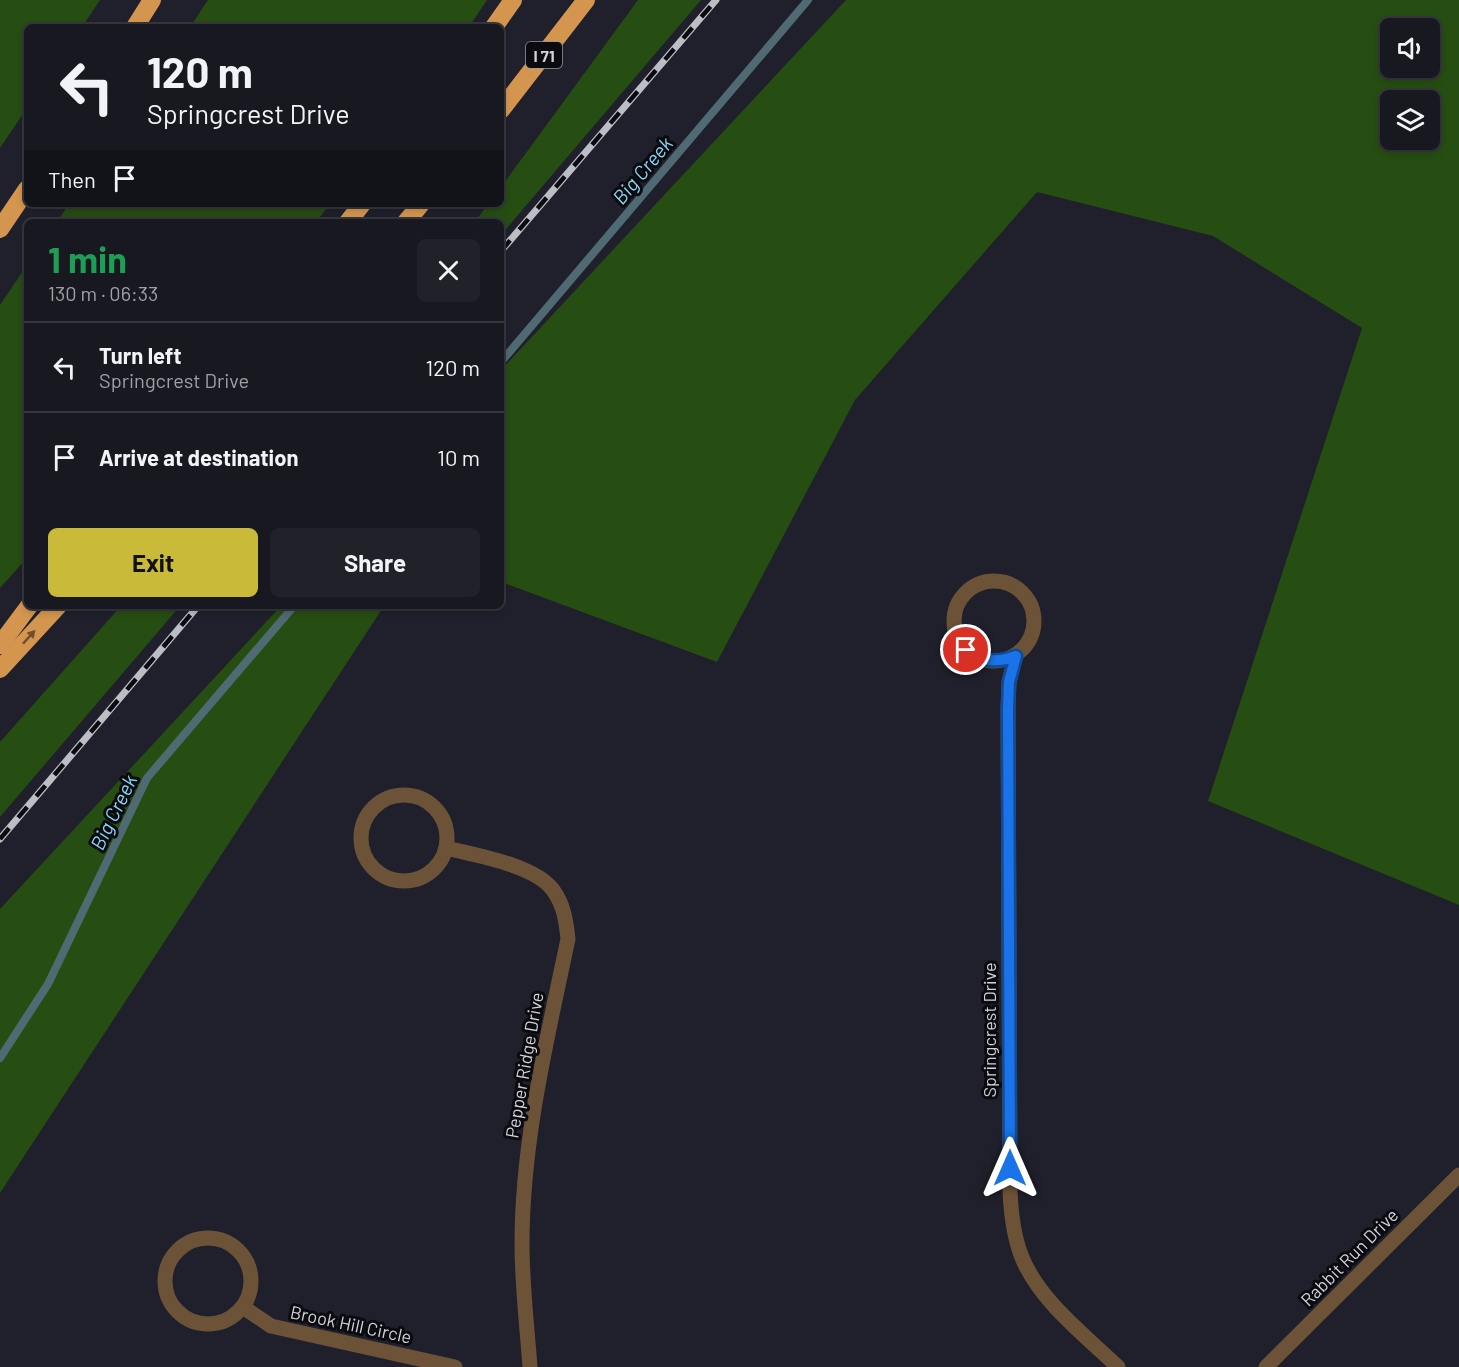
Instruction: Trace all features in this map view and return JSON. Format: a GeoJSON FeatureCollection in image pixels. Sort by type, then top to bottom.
{"type":"FeatureCollection","features":[{"type":"Feature","properties":{"kind":"highway"},"geometry":{"type":"LineString","coordinates":[[137,24],[152,0]]}},
{"type":"Feature","properties":{"kind":"highway"},"geometry":{"type":"LineString","coordinates":[[496,24],[513,0]]}},
{"type":"Feature","properties":{"kind":"highway","name":"I 71"},"geometry":{"type":"LineString","coordinates":[[504,106],[586,0]]}},
{"type":"Feature","properties":{"kind":"highway"},"geometry":{"type":"LineString","coordinates":[[0,229],[24,193]]}},
{"type":"Feature","properties":{"kind":"highway"},"geometry":{"type":"LineString","coordinates":[[350,219],[360,207]]}},
{"type":"Feature","properties":{"kind":"highway"},"geometry":{"type":"LineString","coordinates":[[408,219],[418,207]]}},
{"type":"Feature","properties":{"kind":"highway"},"geometry":{"type":"LineString","coordinates":[[0,645],[27,609]]}},
{"type":"Feature","properties":{"kind":"highway"},"geometry":{"type":"LineString","coordinates":[[0,669],[55,609]]}},
{"type":"Feature","properties":{"kind":"street","name":"Springcrest Drive"},"geometry":{"type":"LineString","coordinates":[[1016,656],[1003,661],[984,660],[966,650],[958,640],[954,627],[958,601],[978,584],[1004,581],[1025,594],[1034,615],[1031,638],[1016,656],[1009,682],[1008,708],[1010,1180],[1013,1228],[1021,1257],[1035,1281],[1054,1305],[1118,1367]]}},
{"type":"Feature","properties":{"kind":"street"},"geometry":{"type":"LineString","coordinates":[[407,795],[422,798],[434,807],[443,819],[447,833],[446,848],[441,861],[426,875],[407,882],[393,880],[375,870],[363,854],[360,840],[362,827],[368,813],[379,803],[392,796],[407,795]]}},
{"type":"Feature","properties":{"kind":"street","name":"Pepper Ridge Drive"},"geometry":{"type":"LineString","coordinates":[[446,848],[521,867],[552,888],[564,909],[568,939],[532,1118],[525,1179],[522,1245],[530,1367]]}},
{"type":"Feature","properties":{"kind":"street","name":"Rabbit Run Drive"},"geometry":{"type":"LineString","coordinates":[[1266,1367],[1459,1175]]}},
{"type":"Feature","properties":{"kind":"street"},"geometry":{"type":"LineString","coordinates":[[202,1239],[222,1240],[234,1246],[249,1268],[252,1282],[243,1307],[234,1316],[220,1323],[205,1325],[191,1322],[178,1313],[165,1287],[166,1272],[172,1258],[182,1247],[202,1239]]}},
{"type":"Feature","properties":{"kind":"street","name":"Brook Hill Circle"},"geometry":{"type":"LineString","coordinates":[[243,1307],[271,1326],[455,1367]]}},
{"type":"Feature","properties":{"kind":"green space"},"geometry":{"type":"Polygon","coordinates":[[[0,0],[100,0],[84,24],[24,24],[24,112],[0,148],[0,0]]]}},
{"type":"Feature","properties":{"kind":"green space"},"geometry":{"type":"Polygon","coordinates":[[[208,0],[487,0],[471,24],[192,24],[208,0]]]}},
{"type":"Feature","properties":{"kind":"green space"},"geometry":{"type":"Polygon","coordinates":[[[638,0],[701,0],[504,231],[504,219],[477,219],[486,207],[504,207],[504,183],[638,0]]]}},
{"type":"Feature","properties":{"kind":"green space"},"geometry":{"type":"Polygon","coordinates":[[[846,0],[1459,0],[1459,905],[1208,801],[1362,328],[1213,236],[1037,192],[855,400],[717,662],[504,583],[504,367],[846,0]]]}},
{"type":"Feature","properties":{"kind":"green space"},"geometry":{"type":"Polygon","coordinates":[[[67,207],[328,207],[318,219],[59,219],[67,207]]]}},
{"type":"Feature","properties":{"kind":"green space"},"geometry":{"type":"Polygon","coordinates":[[[24,269],[24,561],[0,588],[0,305],[24,269]]]}},
{"type":"Feature","properties":{"kind":"green space"},"geometry":{"type":"Polygon","coordinates":[[[118,609],[177,609],[0,817],[0,742],[118,609]]]}},
{"type":"Feature","properties":{"kind":"green space"},"geometry":{"type":"Polygon","coordinates":[[[278,609],[382,609],[0,1193],[0,909],[278,609]]]}},
{"type":"Feature","properties":{"kind":"waterway","name":"Big Creek"},"geometry":{"type":"LineString","coordinates":[[504,358],[808,0]]}},
{"type":"Feature","properties":{"kind":"waterway","name":"Big Creek"},"geometry":{"type":"LineString","coordinates":[[0,1058],[48,984],[147,778],[291,609]]}},
{"type":"Feature","properties":{"kind":"railway"},"geometry":{"type":"LineString","coordinates":[[504,247],[716,0]]}},
{"type":"Feature","properties":{"kind":"railway"},"geometry":{"type":"LineString","coordinates":[[0,839],[195,609]]}},
{"type":"Feature","properties":{"kind":"route"},"geometry":{"type":"LineString","coordinates":[[966,650],[977,658],[990,661],[1003,661],[1016,656],[1009,682],[1008,708],[1010,1168]]}}]}
